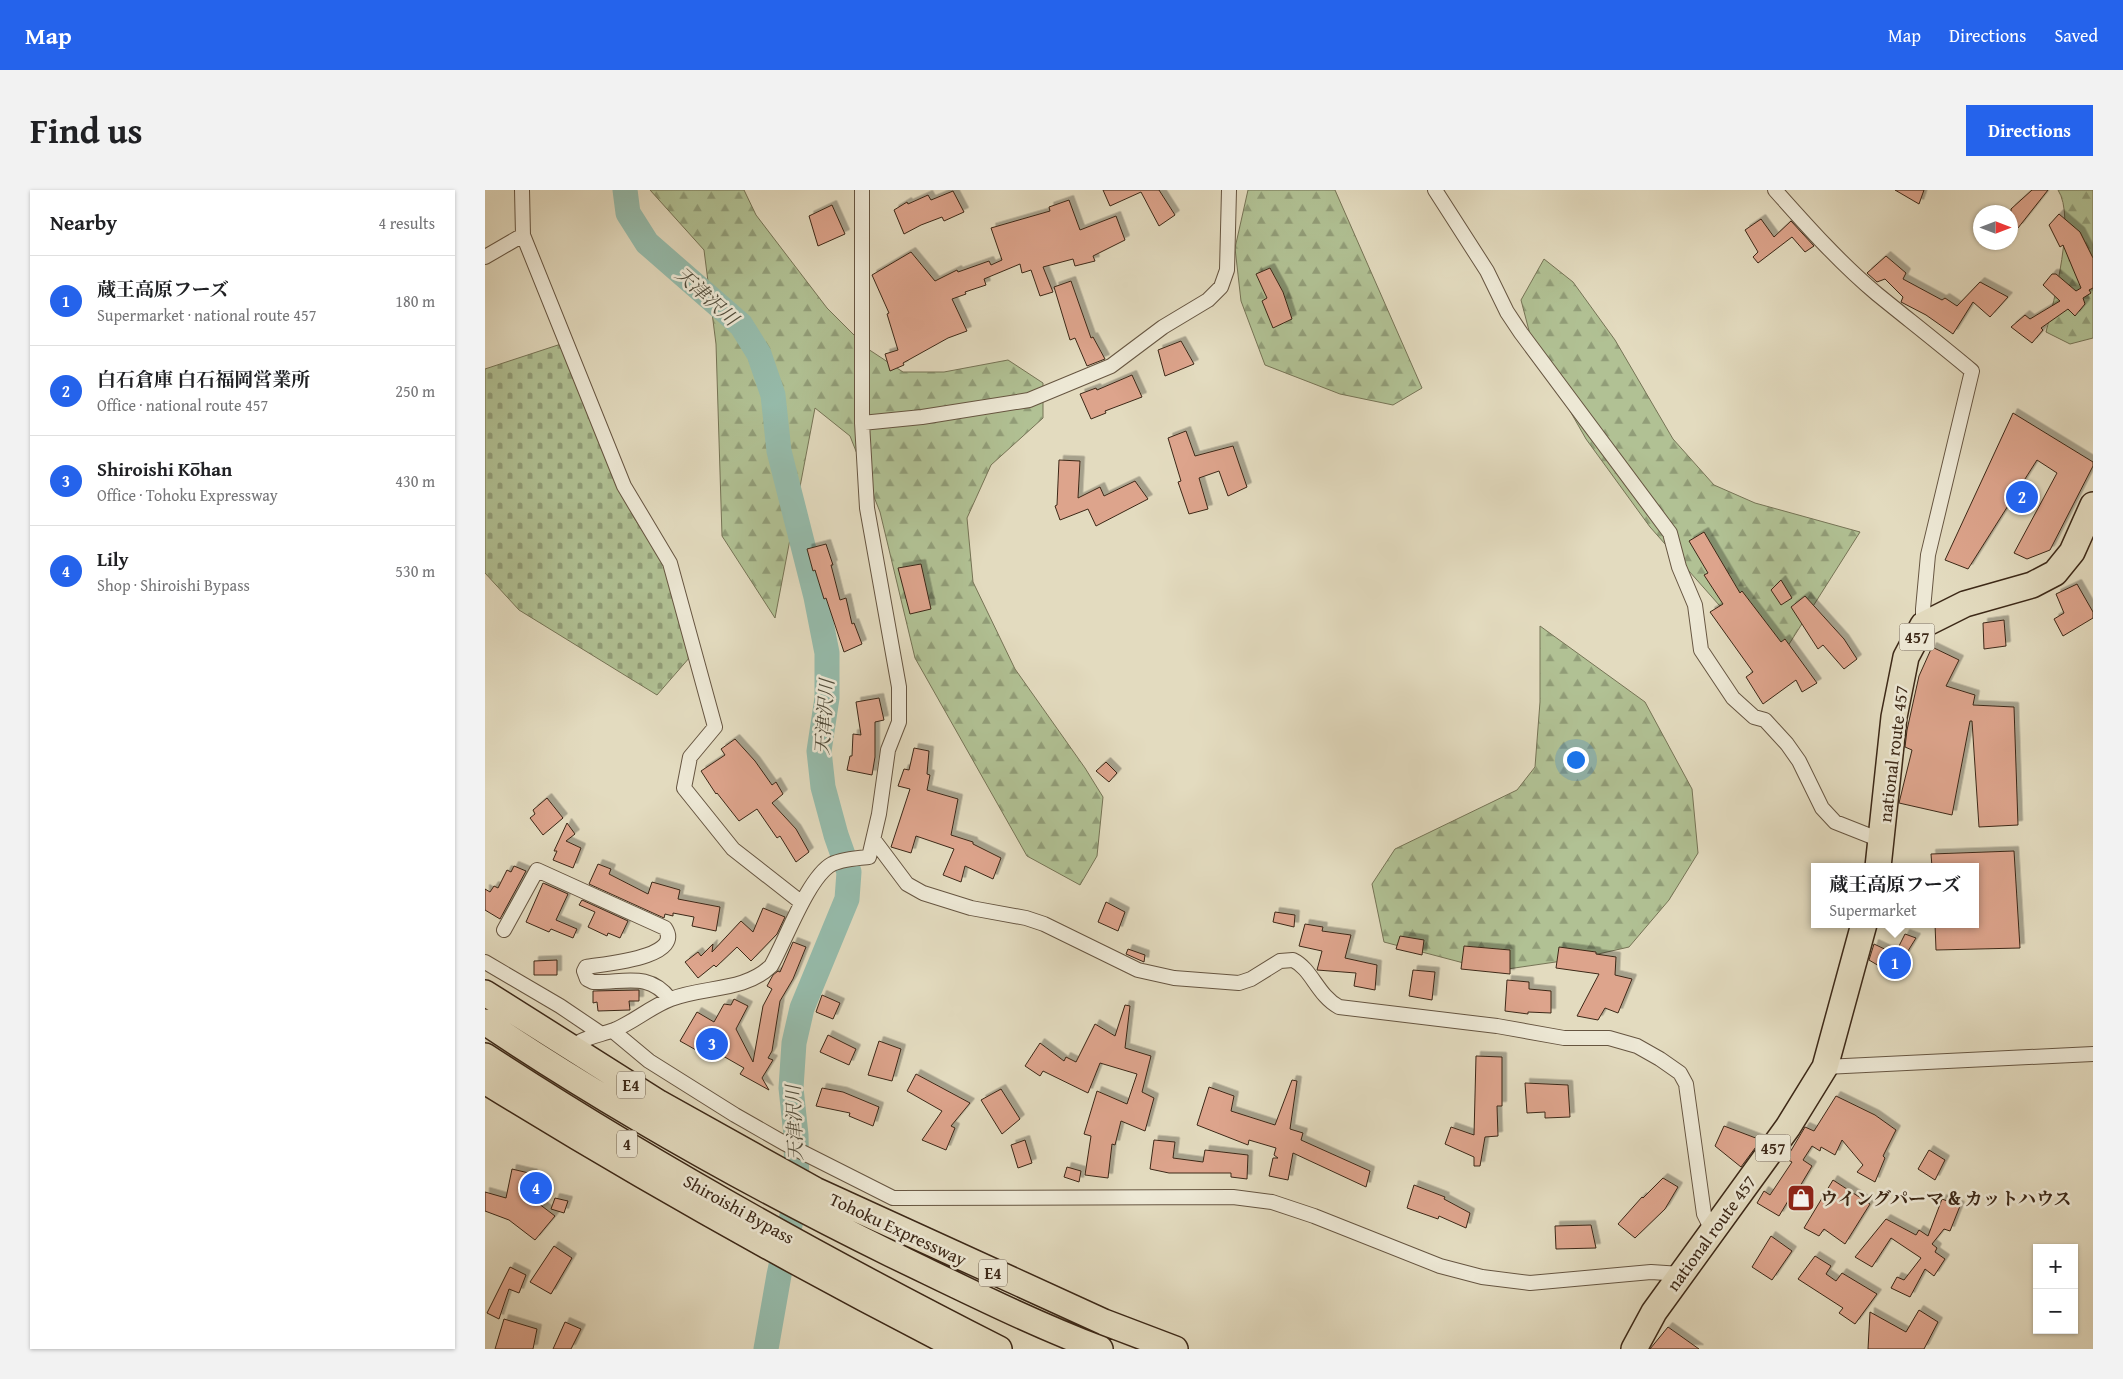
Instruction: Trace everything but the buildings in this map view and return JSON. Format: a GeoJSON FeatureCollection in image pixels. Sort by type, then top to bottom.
{"type":"FeatureCollection","features":[{"type":"Feature","properties":{"kind":"highway","name":"457"},"geometry":{"type":"LineString","coordinates":[[1923,625],[1965,604],[2032,585],[2055,573],[2072,552],[2093,505]]}},
{"type":"Feature","properties":{"kind":"highway","name":"national route 457"},"geometry":{"type":"LineString","coordinates":[[1880,863],[1893,717],[1906,656],[1923,625]]}},
{"type":"Feature","properties":{"kind":"highway","name":"national route 457"},"geometry":{"type":"LineString","coordinates":[[1634,1349],[1654,1312],[1788,1127],[1825,1067],[1863,928]]}},
{"type":"Feature","properties":{"kind":"highway","name":"Tohoku Expressway"},"geometry":{"type":"LineString","coordinates":[[485,993],[659,1103],[815,1190],[1104,1322],[1175,1349]]}},
{"type":"Feature","properties":{"kind":"highway","name":"Tohoku Expressway"},"geometry":{"type":"LineString","coordinates":[[485,1022],[535,1056],[681,1144],[775,1196],[975,1295],[1100,1349]]}},
{"type":"Feature","properties":{"kind":"highway","name":"Shiroishi Bypass"},"geometry":{"type":"LineString","coordinates":[[485,1056],[770,1238]]}},
{"type":"Feature","properties":{"kind":"highway","name":"Shiroishi Bypass"},"geometry":{"type":"LineString","coordinates":[[485,1081],[587,1144],[807,1258],[961,1349]]}},
{"type":"Feature","properties":{"kind":"highway","name":"Shiroishi Bypass"},"geometry":{"type":"LineString","coordinates":[[807,1258],[999,1349]]}},
{"type":"Feature","properties":{"kind":"street"},"geometry":{"type":"LineString","coordinates":[[522,190],[523,235],[624,486],[670,563],[715,728],[690,756],[684,788],[733,849],[802,902]]}},
{"type":"Feature","properties":{"kind":"street"},"geometry":{"type":"LineString","coordinates":[[581,1041],[607,1032],[670,999],[699,990],[751,981],[763,974],[771,966],[778,954],[802,902],[825,870],[836,862],[869,857],[874,840],[887,750],[899,722],[899,686],[867,508],[863,424],[862,190]]}},
{"type":"Feature","properties":{"kind":"street"},"geometry":{"type":"LineString","coordinates":[[863,424],[922,417],[1029,400],[1111,366],[1163,327],[1208,300],[1221,287],[1227,270],[1229,190]]}},
{"type":"Feature","properties":{"kind":"street"},"geometry":{"type":"LineString","coordinates":[[1435,190],[1487,271],[1507,312],[1521,333],[1670,533],[1679,567],[1695,605],[1701,650],[1733,698],[1754,716],[1765,720],[1787,744],[1799,761],[1822,808],[1835,822],[1883,841]]}},
{"type":"Feature","properties":{"kind":"street"},"geometry":{"type":"LineString","coordinates":[[1775,190],[1818,239],[1876,293],[1924,330],[1972,371],[1928,555],[1923,625]]}},
{"type":"Feature","properties":{"kind":"street"},"geometry":{"type":"LineString","coordinates":[[485,257],[523,235]]}},
{"type":"Feature","properties":{"kind":"street"},"geometry":{"type":"LineString","coordinates":[[874,840],[907,884],[923,893],[971,908],[1026,918],[1044,924],[1138,970],[1174,978],[1239,982],[1251,979],[1280,961],[1293,960],[1303,967],[1323,996],[1339,1007],[1497,1026],[1564,1038],[1609,1038],[1637,1046],[1680,1073],[1686,1084],[1704,1214],[1713,1232]]}},
{"type":"Feature","properties":{"kind":"street"},"geometry":{"type":"LineString","coordinates":[[503,930],[537,870],[665,928],[668,936],[661,949],[619,962],[586,967],[584,971],[587,979],[593,982],[629,981],[653,983],[670,999]]}},
{"type":"Feature","properties":{"kind":"street"},"geometry":{"type":"LineString","coordinates":[[485,962],[607,1032],[649,1061],[784,1143],[893,1198],[1233,1197],[1272,1202],[1314,1216],[1440,1266],[1482,1277],[1530,1283],[1651,1272],[1681,1274]]}},
{"type":"Feature","properties":{"kind":"street"},"geometry":{"type":"LineString","coordinates":[[1825,1067],[2093,1054]]}},
{"type":"Feature","properties":{"kind":"green space"},"geometry":{"type":"Polygon","coordinates":[[[650,190],[744,190],[756,215],[827,308],[868,349],[903,372],[944,372],[1008,360],[1043,383],[1043,418],[991,465],[967,518],[973,582],[1015,669],[1085,768],[1103,797],[1097,856],[1080,885],[1027,856],[915,658],[880,512],[850,436],[815,408],[775,618],[722,536],[716,344],[704,250],[650,190]]]}},
{"type":"Feature","properties":{"kind":"green space"},"geometry":{"type":"Polygon","coordinates":[[[1248,190],[1335,190],[1422,388],[1393,405],[1340,394],[1265,365],[1241,301],[1235,248],[1248,190]]]}},
{"type":"Feature","properties":{"kind":"green space"},"geometry":{"type":"Polygon","coordinates":[[[2058,190],[2093,190],[2093,338],[2070,344],[2046,332],[2058,281],[2064,239],[2065,219],[2063,203],[2058,190]]]}},
{"type":"Feature","properties":{"kind":"green space"},"geometry":{"type":"Polygon","coordinates":[[[1544,259],[1573,282],[1615,340],[1673,439],[1714,485],[1755,503],[1860,532],[1779,660],[1727,614],[1650,527],[1586,439],[1533,346],[1521,300],[1544,259]]]}},
{"type":"Feature","properties":{"kind":"green space"},"geometry":{"type":"Polygon","coordinates":[[[561,344],[633,516],[663,563],[690,657],[657,695],[519,610],[485,573],[485,369],[561,344]]]}},
{"type":"Feature","properties":{"kind":"green space"},"geometry":{"type":"Polygon","coordinates":[[[1540,626],[1645,702],[1692,789],[1698,853],[1669,900],[1629,947],[1576,959],[1494,971],[1384,942],[1372,884],[1395,849],[1517,790],[1535,767],[1540,702],[1540,626]]]}},
{"type":"Feature","properties":{"kind":"waterway","name":"天津沢川"},"geometry":{"type":"LineString","coordinates":[[625,190],[628,213],[647,243],[741,325],[759,354],[773,395],[779,451],[816,597],[827,653],[827,698],[819,751],[823,787],[836,835],[849,872],[847,899],[802,1008],[794,1043],[791,1088],[796,1135],[797,1193],[779,1275],[766,1349]]}},
{"type":"Feature","properties":{"kind":"place","name":"白石倉庫 白石福岡営業所"},"geometry":{"type":"Point","coordinates":[2022,497]}},
{"type":"Feature","properties":{"kind":"place","name":"蔵王高原フーズ"},"geometry":{"type":"Point","coordinates":[1895,963]}},
{"type":"Feature","properties":{"kind":"place","name":"Shiroishi Kōhan"},"geometry":{"type":"Point","coordinates":[712,1044]}},
{"type":"Feature","properties":{"kind":"place","name":"Lily"},"geometry":{"type":"Point","coordinates":[536,1188]}},
{"type":"Feature","properties":{"kind":"place","name":"ウイングパーマ & カットハウス"},"geometry":{"type":"Point","coordinates":[1801,1198]}}]}
